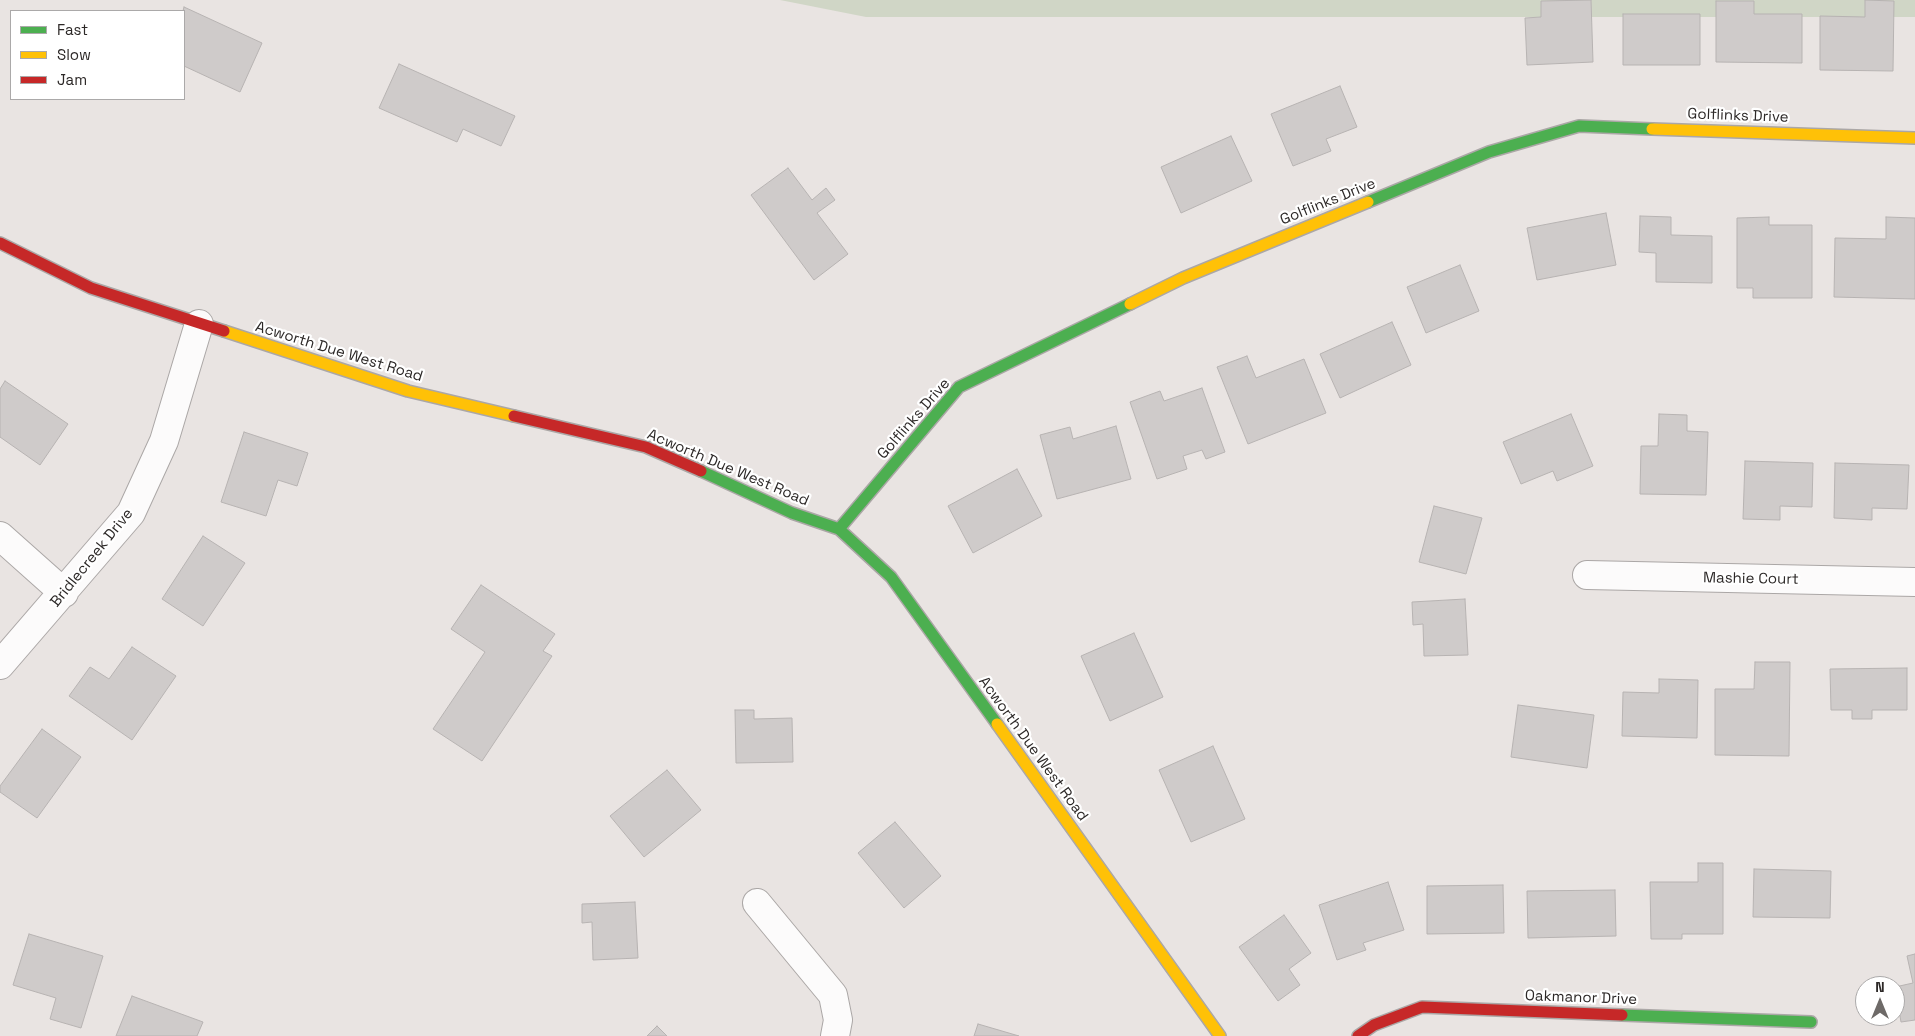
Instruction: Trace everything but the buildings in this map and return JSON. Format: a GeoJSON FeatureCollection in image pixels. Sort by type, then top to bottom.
{"type":"FeatureCollection","features":[{"type":"Feature","properties":{"kind":"street","name":"Golflinks Drive"},"geometry":{"type":"LineString","coordinates":[[839,529],[960,387],[1183,278],[1489,152],[1578,126],[1915,138]]}},
{"type":"Feature","properties":{"kind":"street","name":"Acworth Due West Road"},"geometry":{"type":"LineString","coordinates":[[0,243],[91,288],[408,391],[646,447],[743,489],[792,513],[839,529],[891,577],[1220,1036]]}},
{"type":"Feature","properties":{"kind":"street","name":"Bridlecreek Drive"},"geometry":{"type":"LineString","coordinates":[[0,666],[131,513],[164,441],[199,324]]}},
{"type":"Feature","properties":{"kind":"street"},"geometry":{"type":"LineString","coordinates":[[0,536],[64,593]]}},
{"type":"Feature","properties":{"kind":"street","name":"Mashie Court"},"geometry":{"type":"LineString","coordinates":[[1587,575],[1915,582]]}},
{"type":"Feature","properties":{"kind":"street"},"geometry":{"type":"LineString","coordinates":[[757,903],[833,995],[838,1020],[835,1036]]}},
{"type":"Feature","properties":{"kind":"street","name":"Oakmanor Drive"},"geometry":{"type":"LineString","coordinates":[[1358,1036],[1374,1025],[1422,1008],[1811,1022]]}},
{"type":"Feature","properties":{"kind":"green space"},"geometry":{"type":"Polygon","coordinates":[[[780,0],[1915,0],[1915,17],[866,17],[780,0]]]}},
{"type":"Feature","properties":{"kind":"traffic: fast"},"geometry":{"type":"LineString","coordinates":[[1368,202],[1489,152],[1579,126],[1652,129]]}},
{"type":"Feature","properties":{"kind":"traffic: fast"},"geometry":{"type":"LineString","coordinates":[[839,529],[959,387],[1130,304]]}},
{"type":"Feature","properties":{"kind":"traffic: fast"},"geometry":{"type":"LineString","coordinates":[[701,471],[792,513],[839,529],[891,577],[997,724]]}},
{"type":"Feature","properties":{"kind":"traffic: fast"},"geometry":{"type":"LineString","coordinates":[[1622,1015],[1811,1022]]}},
{"type":"Feature","properties":{"kind":"traffic: slow"},"geometry":{"type":"LineString","coordinates":[[1652,129],[1915,138]]}},
{"type":"Feature","properties":{"kind":"traffic: slow"},"geometry":{"type":"LineString","coordinates":[[1130,304],[1183,278],[1368,202]]}},
{"type":"Feature","properties":{"kind":"traffic: slow"},"geometry":{"type":"LineString","coordinates":[[224,331],[408,391],[514,416]]}},
{"type":"Feature","properties":{"kind":"traffic: slow"},"geometry":{"type":"LineString","coordinates":[[997,724],[1220,1036]]}},
{"type":"Feature","properties":{"kind":"traffic: jam"},"geometry":{"type":"LineString","coordinates":[[0,243],[91,288],[224,331]]}},
{"type":"Feature","properties":{"kind":"traffic: jam"},"geometry":{"type":"LineString","coordinates":[[514,416],[646,447],[701,471]]}},
{"type":"Feature","properties":{"kind":"traffic: jam"},"geometry":{"type":"LineString","coordinates":[[1358,1036],[1374,1025],[1422,1007],[1622,1015]]}}]}
